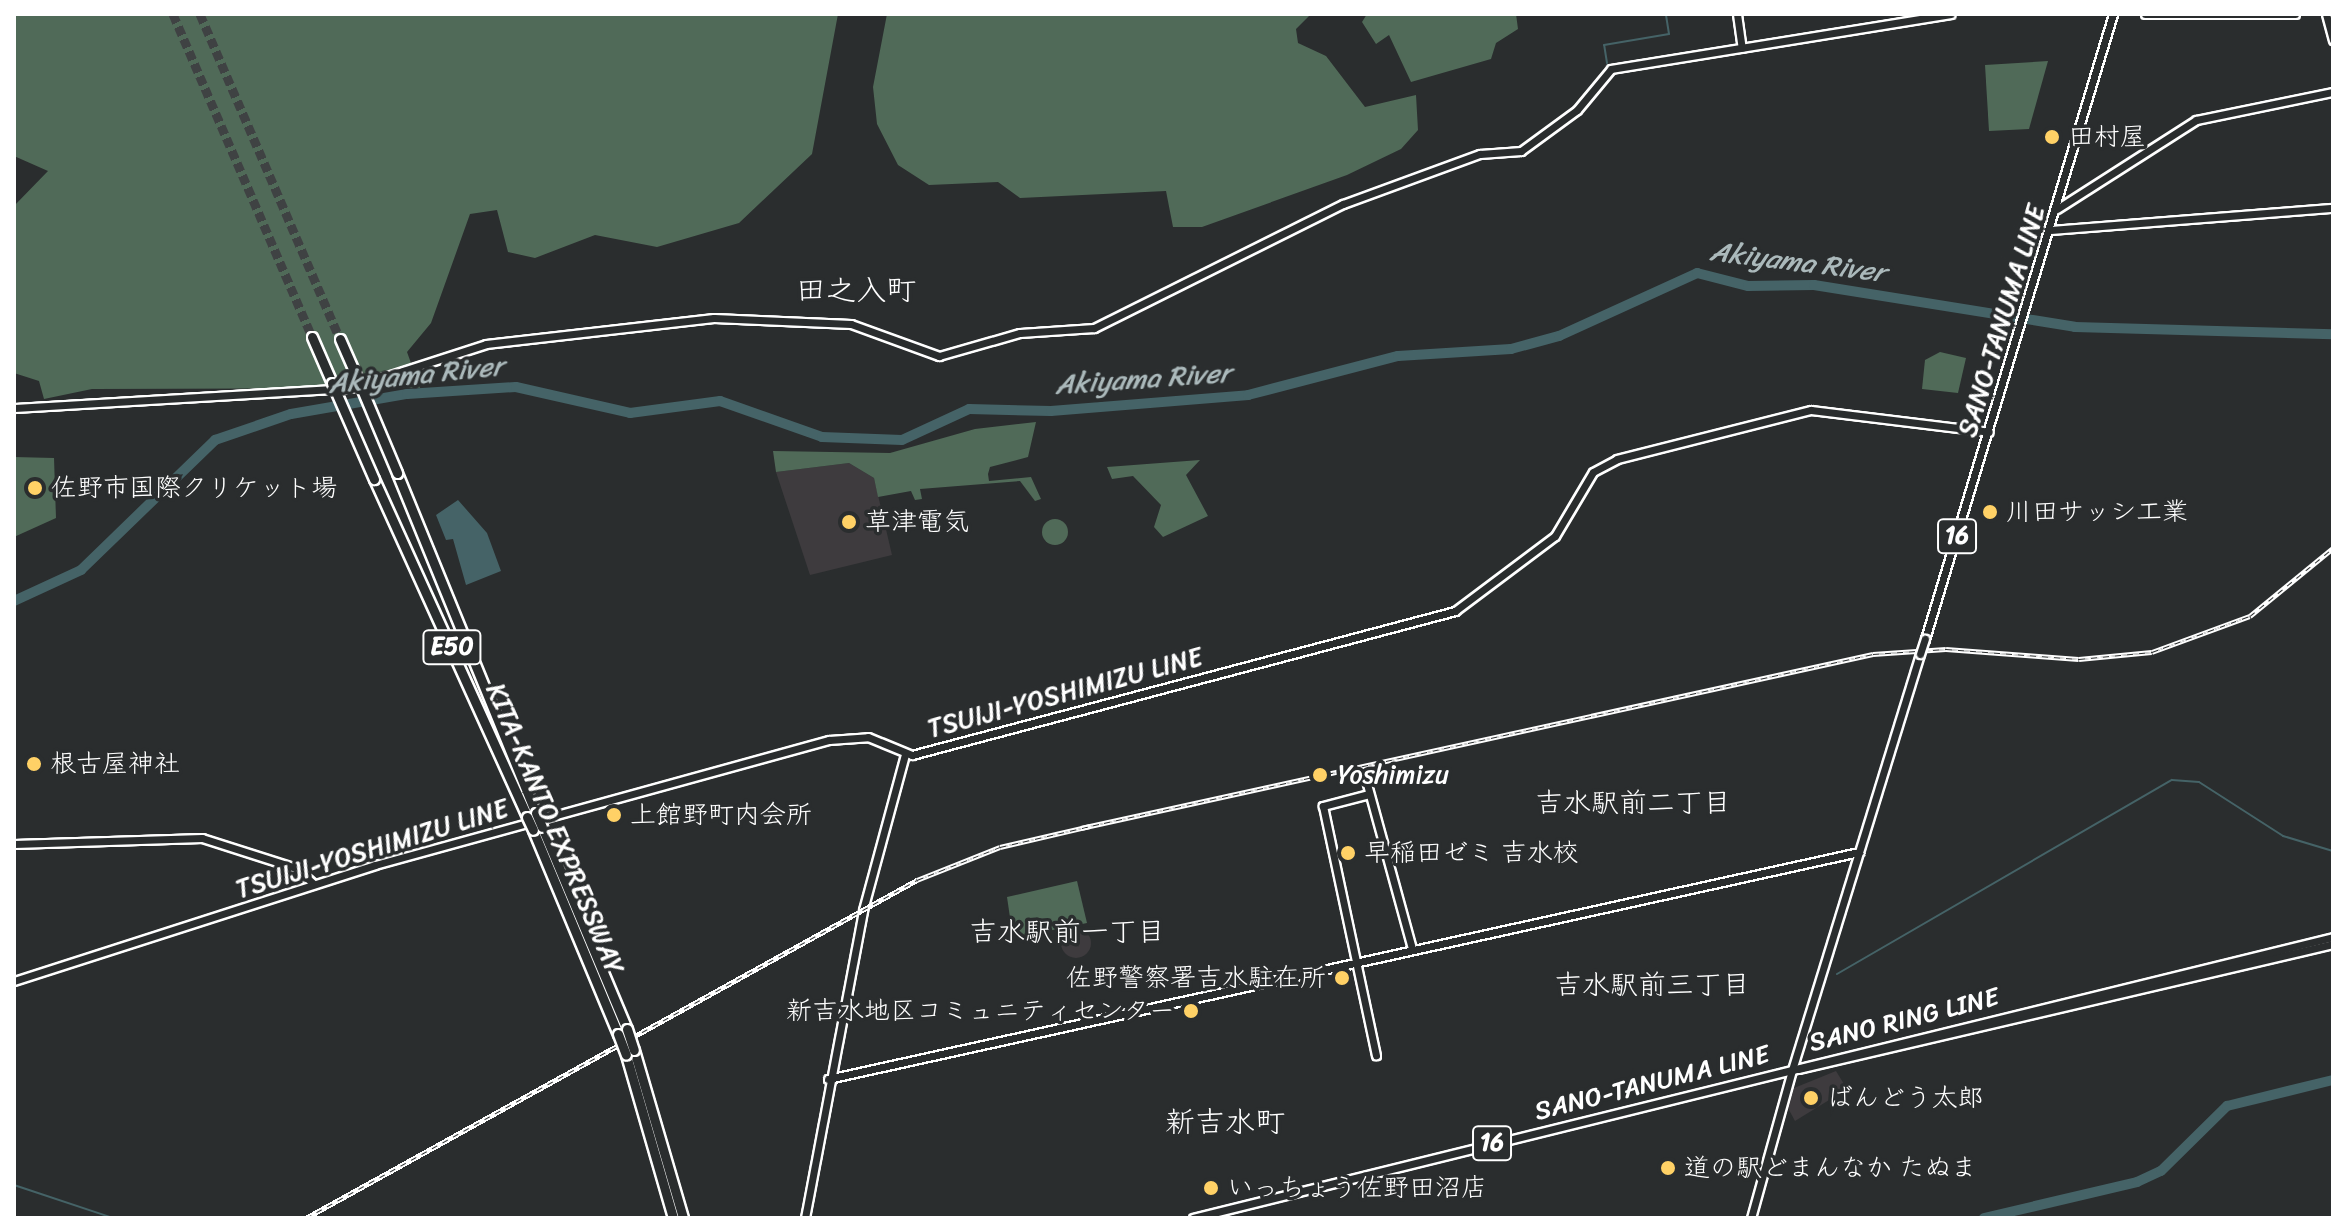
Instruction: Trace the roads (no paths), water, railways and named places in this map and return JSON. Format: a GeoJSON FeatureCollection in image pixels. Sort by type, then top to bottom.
{"type":"FeatureCollection","features":[{"type":"Feature","properties":{"kind":"highway","name":"KITA-KANTO EXPRESSWAY"},"geometry":{"type":"LineString","coordinates":[[312,337],[374,479],[531,815]]}},
{"type":"Feature","properties":{"kind":"highway","name":"KITA-KANTO EXPRESSWAY"},"geometry":{"type":"LineString","coordinates":[[340,339],[397,473],[531,815],[622,1031],[678,1217]]}},
{"type":"Feature","properties":{"kind":"street"},"geometry":{"type":"LineString","coordinates":[[1737,14],[1742,48]]}},
{"type":"Feature","properties":{"kind":"street"},"geometry":{"type":"LineString","coordinates":[[14,408],[350,388],[486,344],[714,318],[851,324],[939,356],[1020,333],[1094,328],[1343,204],[1480,154],[1521,151],[1577,110],[1611,69],[1951,14]]}},
{"type":"Feature","properties":{"kind":"street","name":"SANO-TANUMA LINE"},"geometry":{"type":"LineString","coordinates":[[1193,1218],[1792,1070],[2051,230],[2113,14]]}},
{"type":"Feature","properties":{"kind":"street"},"geometry":{"type":"LineString","coordinates":[[2145,14],[2295,14]]}},
{"type":"Feature","properties":{"kind":"street"},"geometry":{"type":"LineString","coordinates":[[2326,14],[2333,40]]}},
{"type":"Feature","properties":{"kind":"street"},"geometry":{"type":"LineString","coordinates":[[2057,209],[2196,120],[2333,92]]}},
{"type":"Feature","properties":{"kind":"street"},"geometry":{"type":"LineString","coordinates":[[2051,230],[2333,208]]}},
{"type":"Feature","properties":{"kind":"street","name":"TSUIJI-YOSHIMIZU LINE"},"geometry":{"type":"LineString","coordinates":[[14,981],[314,884],[838,738],[874,739],[905,754],[1460,609],[1555,536],[1590,477],[1610,461],[1811,410],[1989,432]]}},
{"type":"Feature","properties":{"kind":"street"},"geometry":{"type":"LineString","coordinates":[[805,1218],[828,1079],[905,754]]}},
{"type":"Feature","properties":{"kind":"street"},"geometry":{"type":"LineString","coordinates":[[1364,773],[1412,949]]}},
{"type":"Feature","properties":{"kind":"street"},"geometry":{"type":"LineString","coordinates":[[1369,794],[1323,806],[1376,1055]]}},
{"type":"Feature","properties":{"kind":"street"},"geometry":{"type":"LineString","coordinates":[[14,844],[190,837],[296,868],[314,884]]}},
{"type":"Feature","properties":{"kind":"street"},"geometry":{"type":"LineString","coordinates":[[828,1079],[1859,852]]}},
{"type":"Feature","properties":{"kind":"street","name":"SANO RING LINE"},"geometry":{"type":"LineString","coordinates":[[1792,1070],[2333,937]]}},
{"type":"Feature","properties":{"kind":"street","name":"SANO RING LINE"},"geometry":{"type":"LineString","coordinates":[[1792,1070],[2333,944]]}},
{"type":"Feature","properties":{"kind":"street"},"geometry":{"type":"LineString","coordinates":[[1751,1218],[1792,1070]]}},
{"type":"Feature","properties":{"kind":"water"},"geometry":{"type":"Polygon","coordinates":[[[458,500],[487,533],[501,571],[466,585],[453,539],[446,540],[436,515],[458,500]]]}},
{"type":"Feature","properties":{"kind":"waterway"},"geometry":{"type":"LineString","coordinates":[[1607,63],[1604,45],[1669,34],[1666,15]]}},
{"type":"Feature","properties":{"kind":"waterway","name":"Akiyama River"},"geometry":{"type":"LineString","coordinates":[[14,601],[81,570],[215,440],[291,414],[407,394],[516,387],[630,413],[720,401],[822,437],[902,440],[969,409],[1051,411],[1248,395],[1398,356],[1511,349],[1559,336],[1697,273],[1748,286],[1814,285],[2075,327],[2333,334]]}},
{"type":"Feature","properties":{"kind":"waterway"},"geometry":{"type":"LineString","coordinates":[[1837,974],[2172,780],[2199,782],[2283,836],[2333,851]]}},
{"type":"Feature","properties":{"kind":"waterway"},"geometry":{"type":"LineString","coordinates":[[1984,1218],[2137,1182],[2161,1171],[2227,1106],[2333,1080]]}},
{"type":"Feature","properties":{"kind":"waterway"},"geometry":{"type":"LineString","coordinates":[[14,1185],[113,1218]]}},
{"type":"Feature","properties":{"kind":"tunnel"},"geometry":{"type":"LineString","coordinates":[[173,14],[312,337]]}},
{"type":"Feature","properties":{"kind":"tunnel"},"geometry":{"type":"LineString","coordinates":[[200,14],[340,339]]}},
{"type":"Feature","properties":{"kind":"railway"},"geometry":{"type":"LineString","coordinates":[[1081,828],[1873,654],[1946,649],[2079,659],[2152,652],[2250,616],[2333,548]]}},
{"type":"Feature","properties":{"kind":"railway"},"geometry":{"type":"LineString","coordinates":[[306,1218],[917,880],[1000,847],[1090,826]]}},
{"type":"Feature","properties":{"kind":"place","name":"田村屋"},"geometry":{"type":"Point","coordinates":[2052,137]}},
{"type":"Feature","properties":{"kind":"place","name":"佐野市国際クリケット場"},"geometry":{"type":"Point","coordinates":[35,488]}},
{"type":"Feature","properties":{"kind":"place","name":"川田サッシ工業"},"geometry":{"type":"Point","coordinates":[1990,512]}},
{"type":"Feature","properties":{"kind":"place","name":"草津電気"},"geometry":{"type":"Point","coordinates":[849,522]}},
{"type":"Feature","properties":{"kind":"place","name":"根古屋神社"},"geometry":{"type":"Point","coordinates":[34,764]}},
{"type":"Feature","properties":{"kind":"place","name":"Yoshimizu"},"geometry":{"type":"Point","coordinates":[1320,775]}},
{"type":"Feature","properties":{"kind":"place","name":"上館野町内会所"},"geometry":{"type":"Point","coordinates":[614,815]}},
{"type":"Feature","properties":{"kind":"place","name":"早稲田ゼミ 吉水校"},"geometry":{"type":"Point","coordinates":[1348,853]}},
{"type":"Feature","properties":{"kind":"place","name":"佐野警察署吉水駐在所"},"geometry":{"type":"Point","coordinates":[1342,978]}},
{"type":"Feature","properties":{"kind":"place","name":"新吉水地区コミュニティセンター"},"geometry":{"type":"Point","coordinates":[1191,1011]}},
{"type":"Feature","properties":{"kind":"place","name":"ばんどう太郎"},"geometry":{"type":"Point","coordinates":[1811,1098]}},
{"type":"Feature","properties":{"kind":"place","name":"道の駅どまんなか たぬま"},"geometry":{"type":"Point","coordinates":[1668,1168]}},
{"type":"Feature","properties":{"kind":"place","name":"いっちょう佐野田沼店"},"geometry":{"type":"Point","coordinates":[1211,1188]}},
{"type":"Feature","properties":{"kind":"district","name":"田之入町"},"geometry":{"type":"Point","coordinates":[856,290]}},
{"type":"Feature","properties":{"kind":"district","name":"吉水駅前二丁目"},"geometry":{"type":"Point","coordinates":[1633,803]}},
{"type":"Feature","properties":{"kind":"district","name":"吉水駅前一丁目"},"geometry":{"type":"Point","coordinates":[1067,932]}},
{"type":"Feature","properties":{"kind":"district","name":"吉水駅前三丁目"},"geometry":{"type":"Point","coordinates":[1652,985]}},
{"type":"Feature","properties":{"kind":"district","name":"新吉水町"},"geometry":{"type":"Point","coordinates":[1225,1122]}}]}
